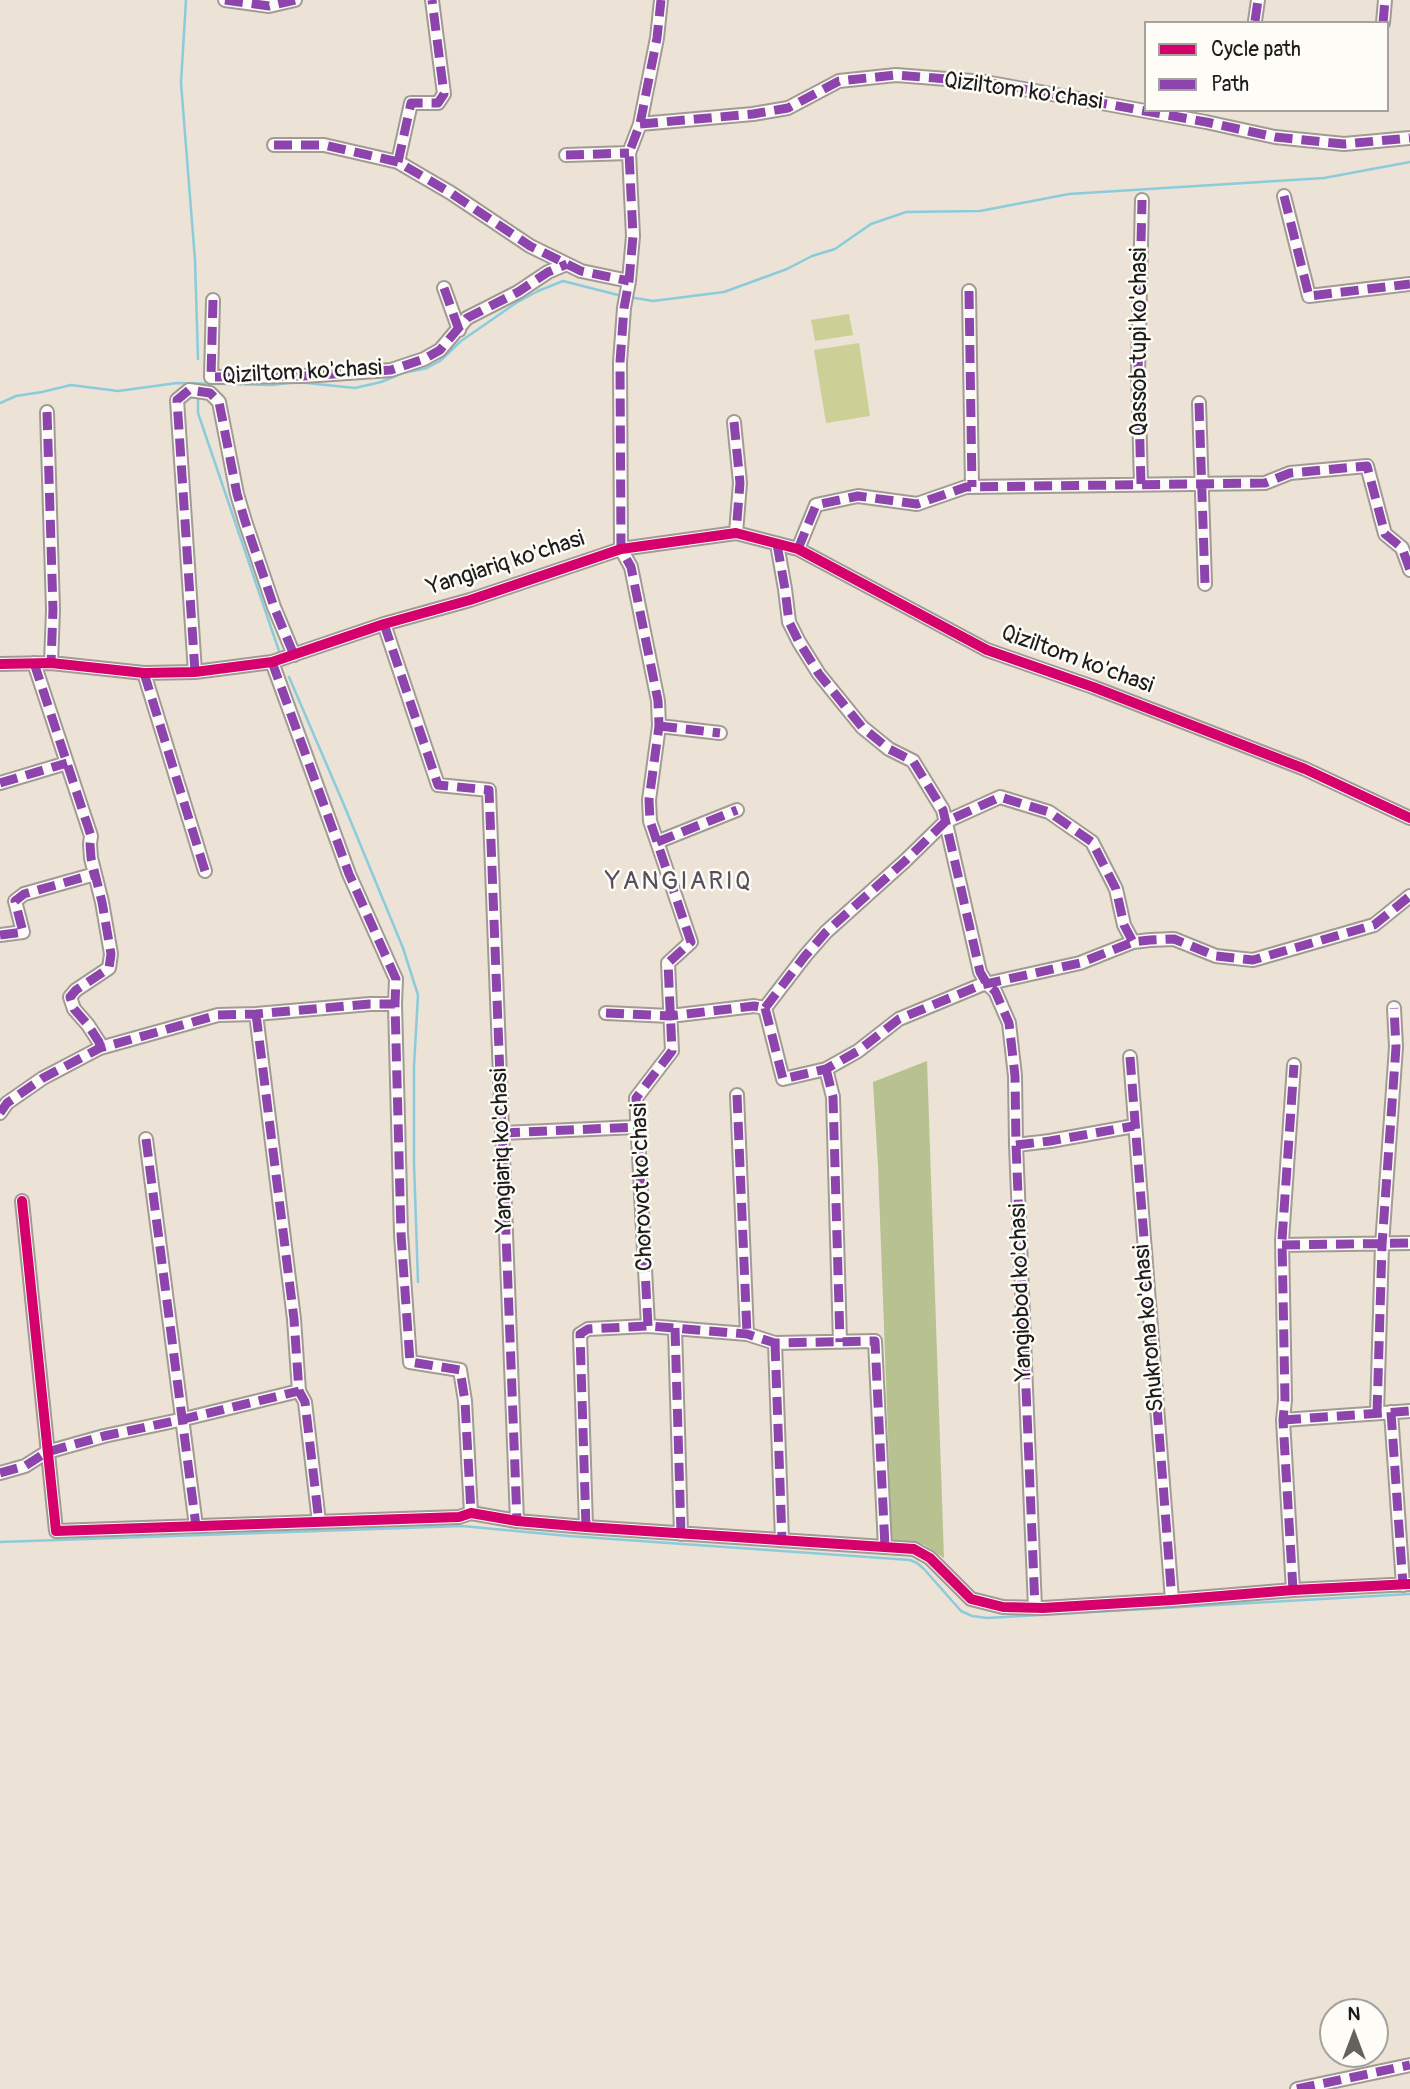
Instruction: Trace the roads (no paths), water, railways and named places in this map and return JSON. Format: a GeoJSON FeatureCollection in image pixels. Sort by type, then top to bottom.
{"type":"FeatureCollection","features":[{"type":"Feature","properties":{"kind":"street"},"geometry":{"type":"LineString","coordinates":[[225,0],[268,6],[295,0]]}},
{"type":"Feature","properties":{"kind":"street"},"geometry":{"type":"LineString","coordinates":[[398,162],[411,103],[438,103],[444,94],[432,0]]}},
{"type":"Feature","properties":{"kind":"street"},"geometry":{"type":"LineString","coordinates":[[661,0],[657,38],[640,124],[629,153],[633,236],[620,362],[621,549],[631,567],[658,701],[659,726],[649,800],[650,821],[657,842],[737,810]]}},
{"type":"Feature","properties":{"kind":"street"},"geometry":{"type":"LineString","coordinates":[[1255,21],[1258,0]]}},
{"type":"Feature","properties":{"kind":"street"},"geometry":{"type":"LineString","coordinates":[[1382,21],[1385,0]]}},
{"type":"Feature","properties":{"kind":"street","name":"Qiziltom ko'chasi"},"geometry":{"type":"LineString","coordinates":[[640,124],[753,114],[788,108],[839,81],[896,75],[985,82],[1144,111]]}},
{"type":"Feature","properties":{"kind":"street","name":"Qiziltom ko'chasi"},"geometry":{"type":"LineString","coordinates":[[1151,112],[1275,137],[1345,144],[1410,138]]}},
{"type":"Feature","properties":{"kind":"street"},"geometry":{"type":"LineString","coordinates":[[274,145],[324,145],[398,162],[451,192],[530,246],[581,271],[629,281]]}},
{"type":"Feature","properties":{"kind":"street"},"geometry":{"type":"LineString","coordinates":[[566,155],[629,153]]}},
{"type":"Feature","properties":{"kind":"street"},"geometry":{"type":"LineString","coordinates":[[1284,196],[1309,296],[1410,284]]}},
{"type":"Feature","properties":{"kind":"street","name":"Qassob tupi ko'chasi"},"geometry":{"type":"LineString","coordinates":[[1141,484],[1138,373],[1142,200]]}},
{"type":"Feature","properties":{"kind":"street","name":"Qiziltom ko'chasi"},"geometry":{"type":"LineString","coordinates":[[213,300],[211,377],[292,376],[391,370],[432,355],[440,350],[467,318],[567,264]]}},
{"type":"Feature","properties":{"kind":"street"},"geometry":{"type":"LineString","coordinates":[[444,288],[458,330]]}},
{"type":"Feature","properties":{"kind":"street"},"geometry":{"type":"LineString","coordinates":[[969,291],[972,487]]}},
{"type":"Feature","properties":{"kind":"street"},"geometry":{"type":"LineString","coordinates":[[195,672],[177,400],[189,390],[210,393],[219,402],[245,522],[274,607],[294,655]]}},
{"type":"Feature","properties":{"kind":"street"},"geometry":{"type":"LineString","coordinates":[[1199,402],[1205,584]]}},
{"type":"Feature","properties":{"kind":"street"},"geometry":{"type":"LineString","coordinates":[[47,412],[54,610],[51,663]]}},
{"type":"Feature","properties":{"kind":"street"},"geometry":{"type":"LineString","coordinates":[[734,422],[740,483],[736,533]]}},
{"type":"Feature","properties":{"kind":"street"},"geometry":{"type":"LineString","coordinates":[[798,549],[816,505],[858,496],[916,504],[966,487],[1265,483],[1290,473],[1367,466],[1385,534],[1402,548],[1410,570]]}},
{"type":"Feature","properties":{"kind":"street","name":"Qiziltom ko'chasi"},"geometry":{"type":"LineString","coordinates":[[736,533],[798,549],[987,650],[1093,687],[1304,769],[1410,818]]}},
{"type":"Feature","properties":{"kind":"street","name":"Yangiariq ko'chasi"},"geometry":{"type":"LineString","coordinates":[[272,662],[621,549],[736,533]]}},
{"type":"Feature","properties":{"kind":"street"},"geometry":{"type":"LineString","coordinates":[[777,544],[789,622],[799,642],[819,674],[862,727],[889,749],[913,761],[943,810],[980,972],[987,984]]}},
{"type":"Feature","properties":{"kind":"street","name":"Yangiariq ko'chasi"},"geometry":{"type":"LineString","coordinates":[[384,624],[438,785],[489,790],[517,1521]]}},
{"type":"Feature","properties":{"kind":"street"},"geometry":{"type":"LineString","coordinates":[[0,664],[51,663],[144,673],[195,672],[272,662],[349,874],[396,979],[401,1234],[411,1362],[460,1370],[466,1401],[471,1513]]}},
{"type":"Feature","properties":{"kind":"street"},"geometry":{"type":"LineString","coordinates":[[34,663],[91,836],[91,858],[111,954],[109,968],[70,997],[74,1009],[88,1025],[100,1048]]}},
{"type":"Feature","properties":{"kind":"street"},"geometry":{"type":"LineString","coordinates":[[144,673],[205,871]]}},
{"type":"Feature","properties":{"kind":"street"},"geometry":{"type":"LineString","coordinates":[[659,726],[720,733]]}},
{"type":"Feature","properties":{"kind":"street"},"geometry":{"type":"LineString","coordinates":[[0,783],[67,763]]}},
{"type":"Feature","properties":{"kind":"street"},"geometry":{"type":"LineString","coordinates":[[765,1008],[826,932],[945,822],[1000,797],[1049,812],[1092,842],[1116,889],[1124,925],[1133,942]]}},
{"type":"Feature","properties":{"kind":"street","name":"Chorovot ko'chasi"},"geometry":{"type":"LineString","coordinates":[[648,1326],[636,1098],[672,1051],[668,963],[691,942],[657,842]]}},
{"type":"Feature","properties":{"kind":"street"},"geometry":{"type":"LineString","coordinates":[[0,936],[23,932],[15,901],[24,894],[95,874]]}},
{"type":"Feature","properties":{"kind":"street"},"geometry":{"type":"LineString","coordinates":[[765,1008],[783,1079],[826,1069],[858,1051],[899,1019],[987,984],[1080,962],[1133,942],[1174,939],[1216,956],[1253,960],[1374,925],[1410,896]]}},
{"type":"Feature","properties":{"kind":"street","name":"Yangiobod ko'chasi"},"geometry":{"type":"LineString","coordinates":[[987,984],[995,991],[1009,1023],[1015,1076],[1035,1608]]}},
{"type":"Feature","properties":{"kind":"street"},"geometry":{"type":"LineString","coordinates":[[0,1113],[7,1103],[43,1078],[100,1048],[218,1015],[395,1004]]}},
{"type":"Feature","properties":{"kind":"street"},"geometry":{"type":"LineString","coordinates":[[606,1013],[670,1016],[754,1006],[765,1008]]}},
{"type":"Feature","properties":{"kind":"street"},"geometry":{"type":"LineString","coordinates":[[1377,1413],[1382,1244],[1396,1047],[1394,1008]]}},
{"type":"Feature","properties":{"kind":"street"},"geometry":{"type":"LineString","coordinates":[[256,1014],[294,1319],[299,1391],[306,1402],[319,1522]]}},
{"type":"Feature","properties":{"kind":"street","name":"Shukrona ko'chasi"},"geometry":{"type":"LineString","coordinates":[[1130,1057],[1172,1600]]}},
{"type":"Feature","properties":{"kind":"street"},"geometry":{"type":"LineString","coordinates":[[1293,1590],[1283,1420],[1285,1400],[1282,1245],[1294,1065]]}},
{"type":"Feature","properties":{"kind":"street"},"geometry":{"type":"LineString","coordinates":[[826,1069],[833,1097],[840,1342]]}},
{"type":"Feature","properties":{"kind":"street"},"geometry":{"type":"LineString","coordinates":[[737,1096],[747,1334]]}},
{"type":"Feature","properties":{"kind":"street"},"geometry":{"type":"LineString","coordinates":[[1016,1144],[1134,1126]]}},
{"type":"Feature","properties":{"kind":"street"},"geometry":{"type":"LineString","coordinates":[[502,1133],[637,1127]]}},
{"type":"Feature","properties":{"kind":"street"},"geometry":{"type":"LineString","coordinates":[[146,1139],[197,1526]]}},
{"type":"Feature","properties":{"kind":"street"},"geometry":{"type":"LineString","coordinates":[[22,1201],[56,1531],[459,1517],[471,1513],[517,1521],[586,1527],[914,1549],[930,1558],[971,1599],[1003,1607],[1035,1608],[1407,1585],[1391,1412]]}},
{"type":"Feature","properties":{"kind":"street"},"geometry":{"type":"LineString","coordinates":[[1282,1245],[1410,1243]]}},
{"type":"Feature","properties":{"kind":"street"},"geometry":{"type":"LineString","coordinates":[[586,1527],[580,1334],[588,1329],[648,1326],[747,1334],[775,1343],[874,1340],[886,1547]]}},
{"type":"Feature","properties":{"kind":"street"},"geometry":{"type":"LineString","coordinates":[[675,1328],[681,1534]]}},
{"type":"Feature","properties":{"kind":"street"},"geometry":{"type":"LineString","coordinates":[[775,1343],[782,1540]]}},
{"type":"Feature","properties":{"kind":"street"},"geometry":{"type":"LineString","coordinates":[[0,1473],[25,1466],[47,1452],[104,1436],[299,1391]]}},
{"type":"Feature","properties":{"kind":"street"},"geometry":{"type":"LineString","coordinates":[[1283,1420],[1410,1411]]}},
{"type":"Feature","properties":{"kind":"street"},"geometry":{"type":"LineString","coordinates":[[1297,2089],[1410,2065]]}},
{"type":"Feature","properties":{"kind":"waterway"},"geometry":{"type":"LineString","coordinates":[[186,0],[181,83],[195,260],[198,359]]}},
{"type":"Feature","properties":{"kind":"waterway"},"geometry":{"type":"LineString","coordinates":[[629,297],[653,301],[724,292],[835,249],[871,224],[906,212],[980,211],[1069,194],[1324,178],[1410,162]]}},
{"type":"Feature","properties":{"kind":"waterway"},"geometry":{"type":"LineString","coordinates":[[0,403],[16,396],[71,385],[118,391],[177,383],[272,385],[297,382],[355,388],[427,368],[516,303],[563,281],[622,296]]}},
{"type":"Feature","properties":{"kind":"waterway"},"geometry":{"type":"LineString","coordinates":[[198,397],[198,413],[279,651]]}},
{"type":"Feature","properties":{"kind":"waterway"},"geometry":{"type":"LineString","coordinates":[[289,677],[403,948],[418,995],[414,1066],[418,1282]]}},
{"type":"Feature","properties":{"kind":"waterway"},"geometry":{"type":"LineString","coordinates":[[0,1542],[462,1526],[910,1560],[924,1569],[961,1611],[987,1618],[1410,1594]]}},
{"type":"Feature","properties":{"kind":"district","name":"YANGIARIQ"},"geometry":{"type":"Point","coordinates":[679,882]}}]}
